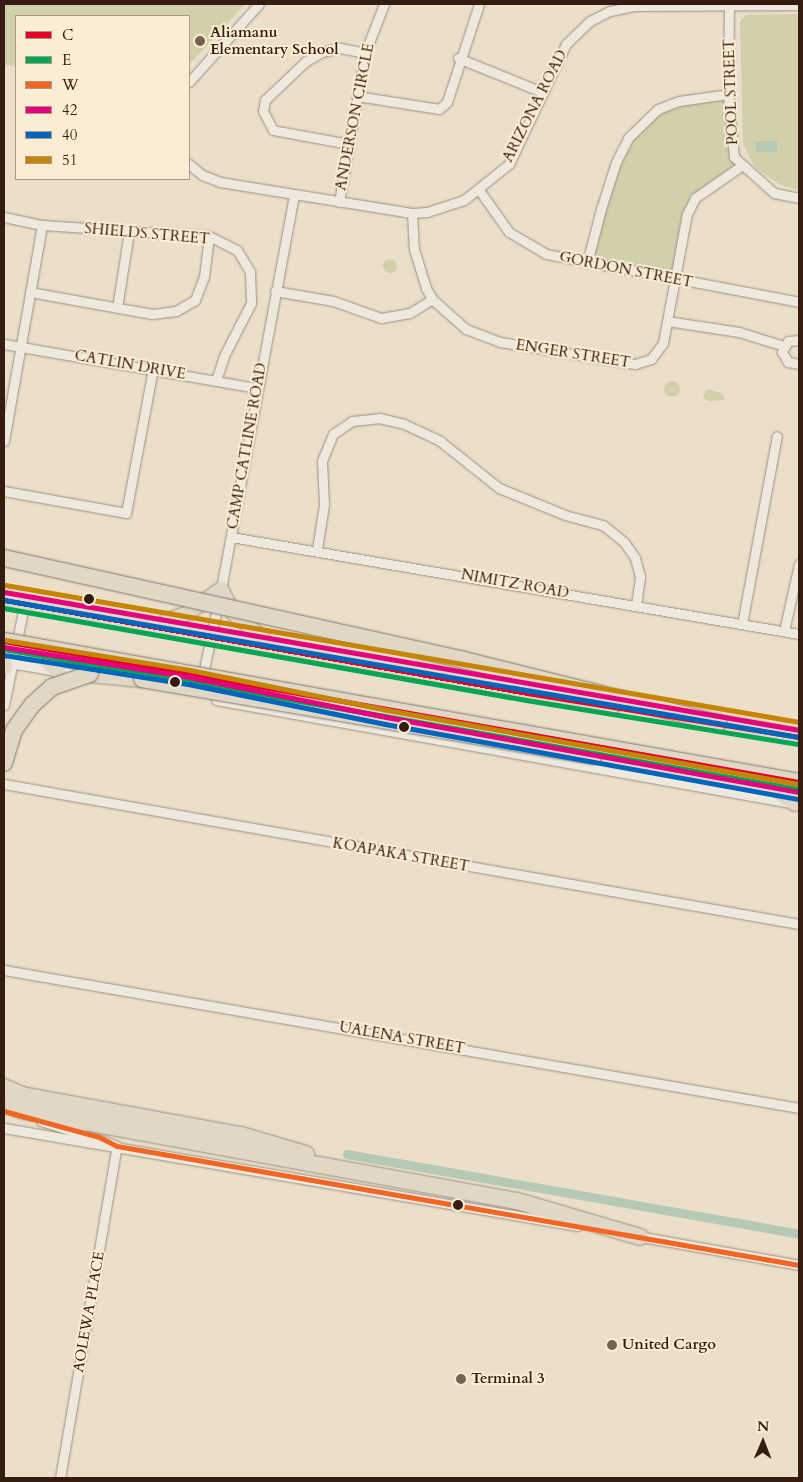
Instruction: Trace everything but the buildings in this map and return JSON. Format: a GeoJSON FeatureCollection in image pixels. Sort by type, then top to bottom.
{"type":"FeatureCollection","features":[{"type":"Feature","properties":{"kind":"highway"},"geometry":{"type":"LineString","coordinates":[[4,558],[464,660],[718,723]]}},
{"type":"Feature","properties":{"kind":"highway"},"geometry":{"type":"LineString","coordinates":[[4,600],[527,693],[799,737]]}},
{"type":"Feature","properties":{"kind":"highway"},"geometry":{"type":"LineString","coordinates":[[8,646],[799,782]]}},
{"type":"Feature","properties":{"kind":"highway"},"geometry":{"type":"LineString","coordinates":[[4,763],[14,730],[41,695],[77,676],[104,674],[798,797]]}},
{"type":"Feature","properties":{"kind":"highway"},"geometry":{"type":"LineString","coordinates":[[4,1088],[22,1095],[356,1171],[526,1203],[640,1237]]}},
{"type":"Feature","properties":{"kind":"highway"},"geometry":{"type":"LineString","coordinates":[[4,1104],[24,1110],[191,1134]]}},
{"type":"Feature","properties":{"kind":"main road"},"geometry":{"type":"LineString","coordinates":[[166,621],[188,612],[221,589],[234,614],[263,638]]}},
{"type":"Feature","properties":{"kind":"main road"},"geometry":{"type":"LineString","coordinates":[[4,592],[213,630],[799,730]]}},
{"type":"Feature","properties":{"kind":"main road"},"geometry":{"type":"LineString","coordinates":[[8,646],[202,679],[386,717],[769,787],[798,797]]}},
{"type":"Feature","properties":{"kind":"main road"},"geometry":{"type":"LineString","coordinates":[[36,652],[58,671]]}},
{"type":"Feature","properties":{"kind":"main road"},"geometry":{"type":"LineString","coordinates":[[217,682],[236,703]]}},
{"type":"Feature","properties":{"kind":"main road"},"geometry":{"type":"LineString","coordinates":[[363,725],[386,717]]}},
{"type":"Feature","properties":{"kind":"main road"},"geometry":{"type":"LineString","coordinates":[[499,738],[518,753]]}},
{"type":"Feature","properties":{"kind":"street"},"geometry":{"type":"LineString","coordinates":[[190,81],[259,4]]}},
{"type":"Feature","properties":{"kind":"street","name":"ANDERSON CIRCLE"},"geometry":{"type":"LineString","coordinates":[[339,202],[365,53],[384,4]]}},
{"type":"Feature","properties":{"kind":"street"},"geometry":{"type":"LineString","coordinates":[[357,96],[439,109],[447,102],[458,58],[478,4]]}},
{"type":"Feature","properties":{"kind":"street","name":"ARIZONA ROAD"},"geometry":{"type":"LineString","coordinates":[[190,165],[210,179],[294,195],[412,213],[452,204],[479,190],[509,164],[566,44],[580,28],[599,16],[620,6],[799,5]]}},
{"type":"Feature","properties":{"kind":"street","name":"POOL STREET"},"geometry":{"type":"LineString","coordinates":[[729,6],[728,94],[734,157],[741,166],[774,192],[799,198]]}},
{"type":"Feature","properties":{"kind":"street"},"geometry":{"type":"LineString","coordinates":[[349,144],[274,130],[263,111],[265,100],[306,61],[322,52],[340,48],[365,53]]}},
{"type":"Feature","properties":{"kind":"street"},"geometry":{"type":"LineString","coordinates":[[458,58],[542,92]]}},
{"type":"Feature","properties":{"kind":"street"},"geometry":{"type":"LineString","coordinates":[[587,264],[601,209],[616,162],[628,138],[658,109],[679,101],[728,94]]}},
{"type":"Feature","properties":{"kind":"street","name":"ENGER STREET"},"geometry":{"type":"LineString","coordinates":[[432,300],[466,329],[491,340],[629,364],[645,362],[658,352],[667,320],[688,214],[694,198],[741,166]]}},
{"type":"Feature","properties":{"kind":"street","name":"GORDON STREET"},"geometry":{"type":"LineString","coordinates":[[479,190],[500,222],[517,238],[546,254],[587,264],[799,302]]}},
{"type":"Feature","properties":{"kind":"street","name":"CAMP CATLINE ROAD"},"geometry":{"type":"LineString","coordinates":[[196,696],[202,679],[213,630],[256,388],[294,195]]}},
{"type":"Feature","properties":{"kind":"street"},"geometry":{"type":"LineString","coordinates":[[276,291],[333,301],[381,318],[410,312],[432,300],[414,249],[412,213]]}},
{"type":"Feature","properties":{"kind":"street","name":"SHIELDS STREET"},"geometry":{"type":"LineString","coordinates":[[4,217],[42,225],[209,236],[237,250],[250,272],[251,303],[224,356],[216,380]]}},
{"type":"Feature","properties":{"kind":"street"},"geometry":{"type":"LineString","coordinates":[[4,441],[7,398],[19,347],[42,225]]}},
{"type":"Feature","properties":{"kind":"street"},"geometry":{"type":"LineString","coordinates":[[117,308],[129,231]]}},
{"type":"Feature","properties":{"kind":"street"},"geometry":{"type":"LineString","coordinates":[[30,292],[152,314],[176,311],[195,300],[204,277],[209,236]]}},
{"type":"Feature","properties":{"kind":"street"},"geometry":{"type":"LineString","coordinates":[[667,320],[739,332],[784,346]]}},
{"type":"Feature","properties":{"kind":"street"},"geometry":{"type":"LineString","coordinates":[[784,346],[792,339],[799,340]]}},
{"type":"Feature","properties":{"kind":"street","name":"CATLIN DRIVE"},"geometry":{"type":"LineString","coordinates":[[4,344],[256,388]]}},
{"type":"Feature","properties":{"kind":"street"},"geometry":{"type":"LineString","coordinates":[[784,346],[785,359],[791,364],[799,364]]}},
{"type":"Feature","properties":{"kind":"street"},"geometry":{"type":"LineString","coordinates":[[4,491],[126,513],[153,369]]}},
{"type":"Feature","properties":{"kind":"street"},"geometry":{"type":"LineString","coordinates":[[316,549],[324,505],[322,461],[333,434],[352,421],[379,418],[404,424],[440,441],[499,488],[565,515],[603,525],[624,542],[635,558],[640,577],[636,605]]}},
{"type":"Feature","properties":{"kind":"street"},"geometry":{"type":"LineString","coordinates":[[742,624],[777,436]]}},
{"type":"Feature","properties":{"kind":"street","name":"NIMITZ ROAD"},"geometry":{"type":"LineString","coordinates":[[231,536],[316,549],[799,634]]}},
{"type":"Feature","properties":{"kind":"street"},"geometry":{"type":"LineString","coordinates":[[784,631],[799,564]]}},
{"type":"Feature","properties":{"kind":"street"},"geometry":{"type":"LineString","coordinates":[[4,705],[8,646],[26,596]]}},
{"type":"Feature","properties":{"kind":"street"},"geometry":{"type":"LineString","coordinates":[[6,664],[58,671],[518,753],[798,797]]}},
{"type":"Feature","properties":{"kind":"street","name":"KOAPAKA STREET"},"geometry":{"type":"LineString","coordinates":[[4,784],[799,924]]}},
{"type":"Feature","properties":{"kind":"street","name":"UALENA STREET"},"geometry":{"type":"LineString","coordinates":[[4,970],[799,1108]]}},
{"type":"Feature","properties":{"kind":"street"},"geometry":{"type":"LineString","coordinates":[[4,1110],[99,1137],[117,1146]]}},
{"type":"Feature","properties":{"kind":"street"},"geometry":{"type":"LineString","coordinates":[[4,1128],[88,1144],[117,1146],[799,1264]]}},
{"type":"Feature","properties":{"kind":"street","name":"AOLEWA PLACE"},"geometry":{"type":"LineString","coordinates":[[60,1478],[117,1146]]}},
{"type":"Feature","properties":{"kind":"shaded area","name":"Aliamanu Elementary School"},"geometry":{"type":"Polygon","coordinates":[[[4,4],[245,4],[190,64],[190,15],[15,15],[15,67],[4,64],[4,4]]]}},
{"type":"Feature","properties":{"kind":"shaded area"},"geometry":{"type":"Polygon","coordinates":[[[799,14],[799,190],[780,185],[754,166],[743,143],[740,22],[746,15],[799,14]]]}},
{"type":"Feature","properties":{"kind":"shaded area"},"geometry":{"type":"Polygon","coordinates":[[[728,94],[731,139],[741,166],[695,198],[675,280],[587,263],[628,138],[658,109],[728,94]]]}},
{"type":"Feature","properties":{"kind":"shaded area"},"geometry":{"type":"Polygon","coordinates":[[[756,141],[777,141],[777,152],[756,152],[756,141]]]}},
{"type":"Feature","properties":{"kind":"shaded area"},"geometry":{"type":"Polygon","coordinates":[[[387,259],[393,259],[397,266],[393,273],[387,273],[383,269],[383,263],[387,259]]]}},
{"type":"Feature","properties":{"kind":"shaded area"},"geometry":{"type":"Polygon","coordinates":[[[672,381],[678,383],[680,389],[678,395],[672,397],[666,395],[664,389],[666,383],[672,381]]]}},
{"type":"Feature","properties":{"kind":"shaded area"},"geometry":{"type":"Polygon","coordinates":[[[707,389],[722,393],[725,400],[707,401],[703,397],[707,389]]]}},
{"type":"Feature","properties":{"kind":"waterway"},"geometry":{"type":"LineString","coordinates":[[347,1154],[799,1234]]}},
{"type":"Feature","properties":{"kind":"transit line","name":"51"},"geometry":{"type":"LineString","coordinates":[[5,585],[799,722]]}},
{"type":"Feature","properties":{"kind":"transit line","name":"42"},"geometry":{"type":"LineString","coordinates":[[4,592],[799,730]]}},
{"type":"Feature","properties":{"kind":"transit line","name":"C"},"geometry":{"type":"LineString","coordinates":[[4,600],[527,693],[799,737]]}},
{"type":"Feature","properties":{"kind":"transit line","name":"40"},"geometry":{"type":"LineString","coordinates":[[4,600],[798,737]]}},
{"type":"Feature","properties":{"kind":"transit line","name":"E"},"geometry":{"type":"LineString","coordinates":[[4,608],[526,700],[798,744]]}},
{"type":"Feature","properties":{"kind":"transit line","name":"51"},"geometry":{"type":"LineString","coordinates":[[5,640],[190,670],[387,710],[799,784]]}},
{"type":"Feature","properties":{"kind":"transit line","name":"C"},"geometry":{"type":"LineString","coordinates":[[4,641],[799,782]]}},
{"type":"Feature","properties":{"kind":"transit line","name":"42"},"geometry":{"type":"LineString","coordinates":[[4,647],[189,677],[386,717],[799,792]]}},
{"type":"Feature","properties":{"kind":"transit line","name":"E"},"geometry":{"type":"LineString","coordinates":[[4,649],[798,789]]}},
{"type":"Feature","properties":{"kind":"transit line","name":"40"},"geometry":{"type":"LineString","coordinates":[[4,655],[188,684],[385,724],[798,799]]}},
{"type":"Feature","properties":{"kind":"transit line","name":"W"},"geometry":{"type":"LineString","coordinates":[[4,1111],[99,1137],[117,1146],[799,1265]]}},
{"type":"Feature","properties":{"kind":"place","name":"Aliamanu Elementary School"},"geometry":{"type":"Point","coordinates":[200,41]}},
{"type":"Feature","properties":{"kind":"place","name":"United Cargo"},"geometry":{"type":"Point","coordinates":[612,1345]}},
{"type":"Feature","properties":{"kind":"place","name":"Terminal 3"},"geometry":{"type":"Point","coordinates":[461,1379]}}]}
